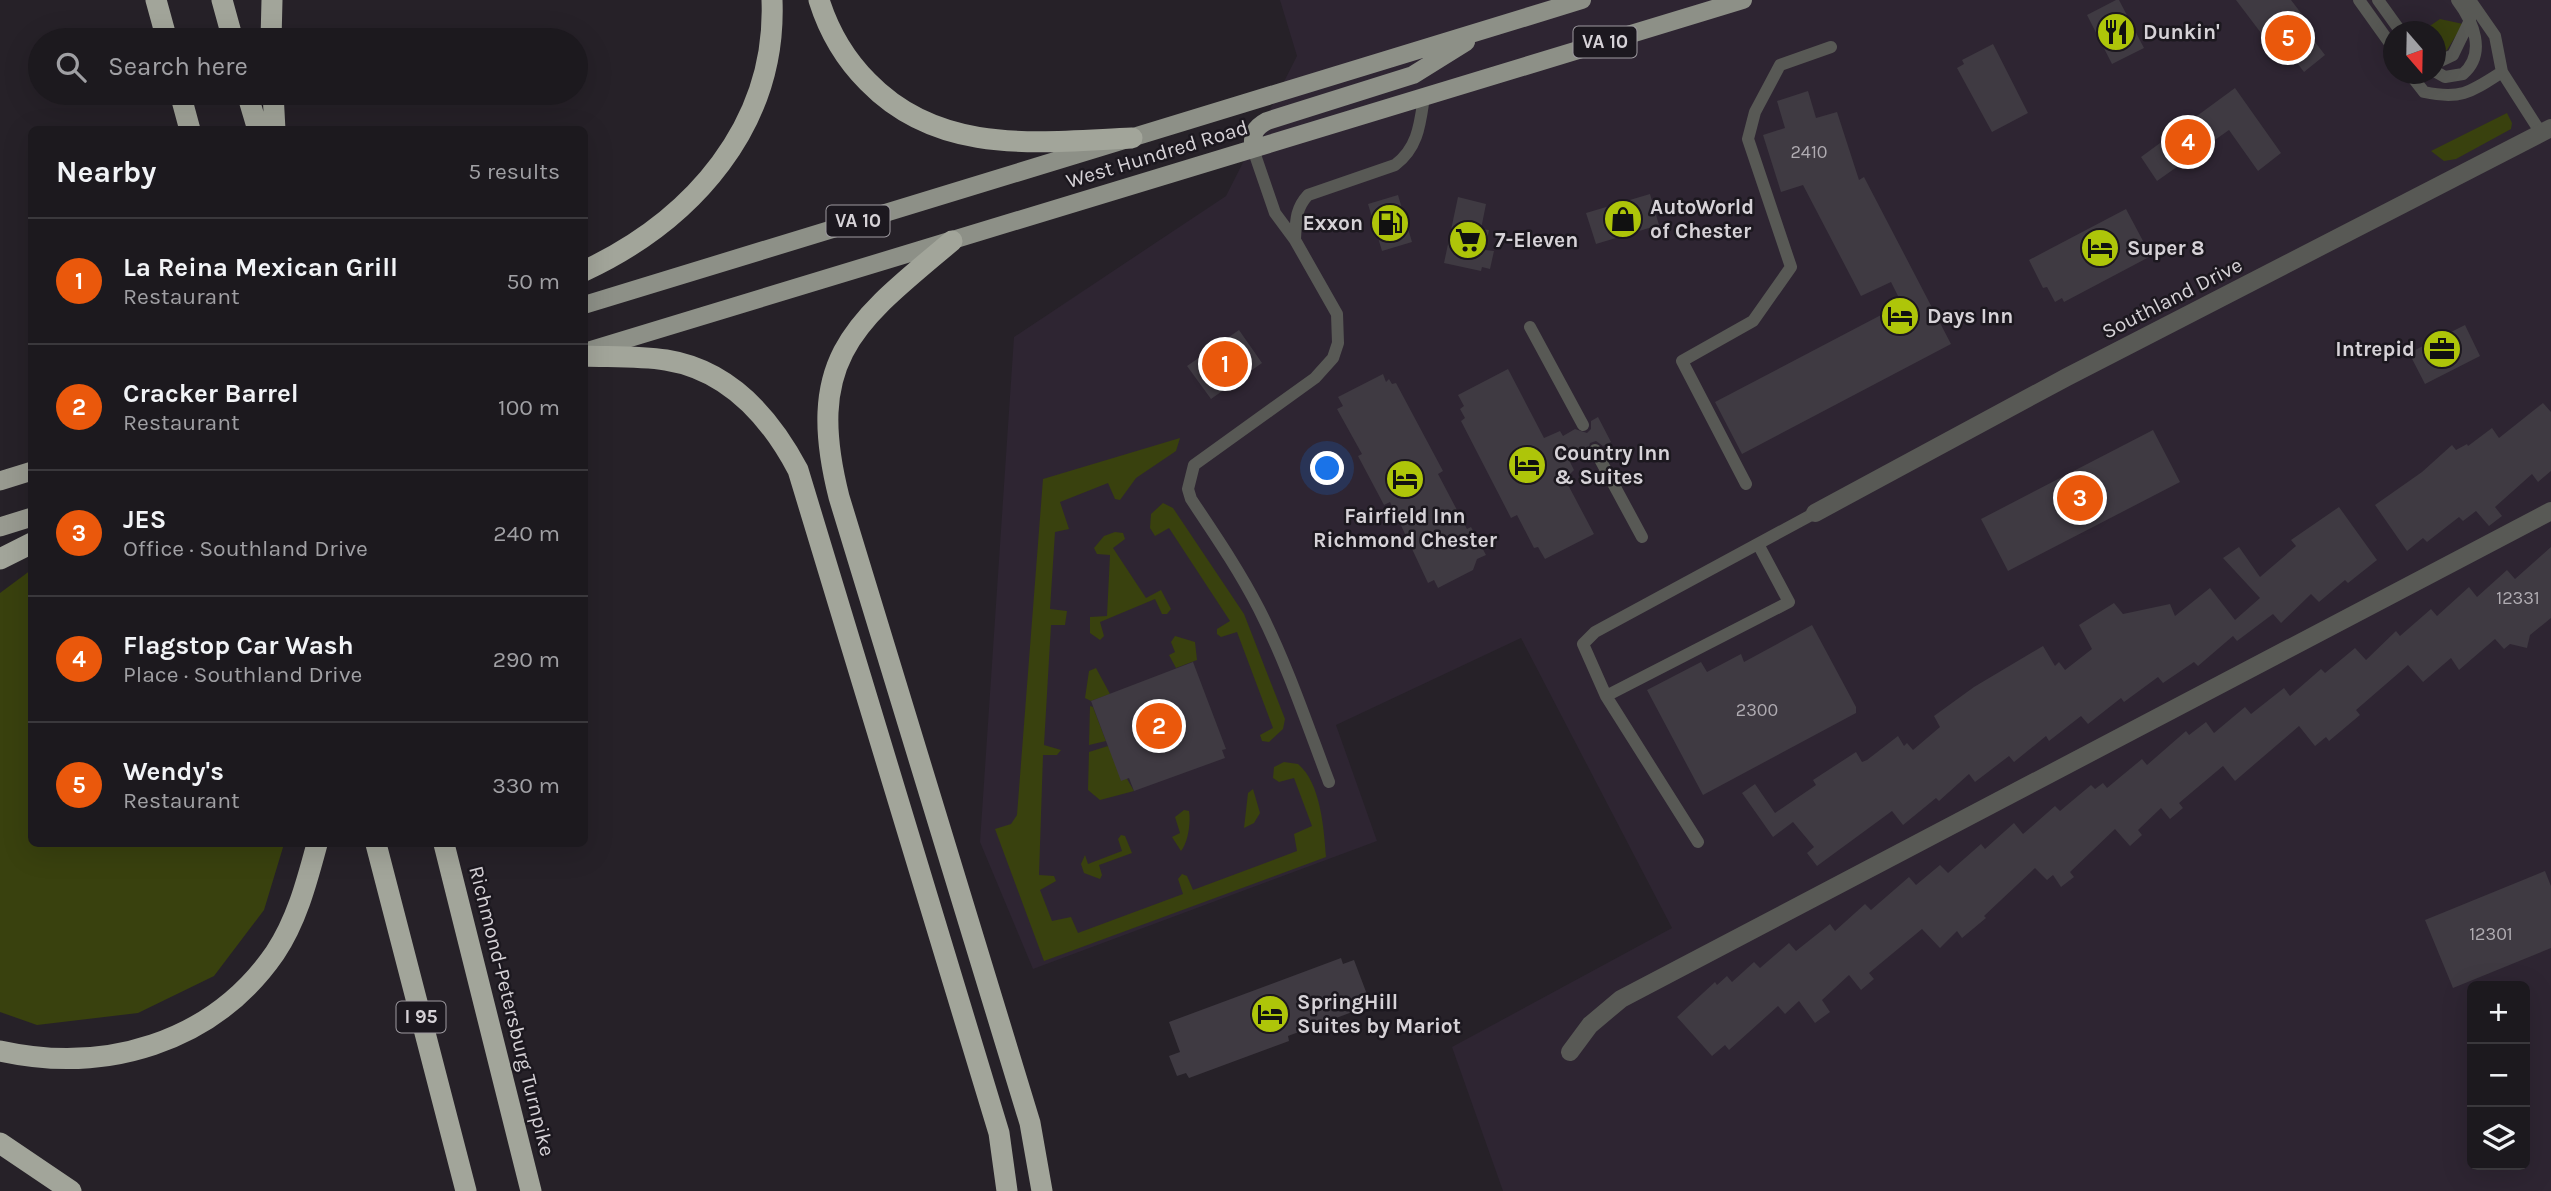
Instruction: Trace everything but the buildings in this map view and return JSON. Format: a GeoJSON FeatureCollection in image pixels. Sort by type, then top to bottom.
{"type":"FeatureCollection","features":[{"type":"Feature","properties":{"kind":"highway"},"geometry":{"type":"LineString","coordinates":[[156,0],[164,28]]}},
{"type":"Feature","properties":{"kind":"highway"},"geometry":{"type":"LineString","coordinates":[[222,0],[230,28]]}},
{"type":"Feature","properties":{"kind":"highway"},"geometry":{"type":"LineString","coordinates":[[271,28],[272,0]]}},
{"type":"Feature","properties":{"kind":"highway"},"geometry":{"type":"LineString","coordinates":[[588,269],[644,237],[687,202],[722,163],[748,124],[761,91],[770,55],[772,0]]}},
{"type":"Feature","properties":{"kind":"highway"},"geometry":{"type":"LineString","coordinates":[[819,0],[836,42],[860,74],[889,101],[923,122],[957,135],[1001,142],[1132,138]]}},
{"type":"Feature","properties":{"kind":"highway"},"geometry":{"type":"LineString","coordinates":[[183,105],[189,126]]}},
{"type":"Feature","properties":{"kind":"highway"},"geometry":{"type":"LineString","coordinates":[[251,105],[257,126]]}},
{"type":"Feature","properties":{"kind":"highway"},"geometry":{"type":"LineString","coordinates":[[274,105],[275,126]]}},
{"type":"Feature","properties":{"kind":"highway"},"geometry":{"type":"LineString","coordinates":[[951,240],[875,306],[848,342],[832,381],[829,402],[830,450],[839,497],[1030,1124],[1042,1191]]}},
{"type":"Feature","properties":{"kind":"highway"},"geometry":{"type":"LineString","coordinates":[[588,354],[666,360],[715,377],[740,393],[768,421],[798,470],[999,1132],[1007,1191]]}},
{"type":"Feature","properties":{"kind":"highway"},"geometry":{"type":"LineString","coordinates":[[0,481],[28,472]]}},
{"type":"Feature","properties":{"kind":"highway"},"geometry":{"type":"LineString","coordinates":[[0,527],[28,518]]}},
{"type":"Feature","properties":{"kind":"highway"},"geometry":{"type":"LineString","coordinates":[[0,559],[28,545]]}},
{"type":"Feature","properties":{"kind":"highway"},"geometry":{"type":"LineString","coordinates":[[0,1051],[31,1058],[74,1060],[110,1057],[166,1041],[208,1020],[255,979],[276,952],[306,888],[316,847]]}},
{"type":"Feature","properties":{"kind":"highway","name":"I 95"},"geometry":{"type":"LineString","coordinates":[[377,847],[466,1191]]}},
{"type":"Feature","properties":{"kind":"highway","name":"Richmond-Petersburg Turnpike"},"geometry":{"type":"LineString","coordinates":[[445,847],[531,1186]]}},
{"type":"Feature","properties":{"kind":"highway"},"geometry":{"type":"LineString","coordinates":[[0,1143],[71,1191]]}},
{"type":"Feature","properties":{"kind":"main road","name":"West Hundred Road"},"geometry":{"type":"LineString","coordinates":[[588,303],[1582,0]]}},
{"type":"Feature","properties":{"kind":"main road"},"geometry":{"type":"LineString","coordinates":[[1714,9],[1731,0]]}},
{"type":"Feature","properties":{"kind":"main road","name":"West Hundred Road"},"geometry":{"type":"LineString","coordinates":[[588,353],[1743,0]]}},
{"type":"Feature","properties":{"kind":"main road"},"geometry":{"type":"LineString","coordinates":[[1253,149],[1252,136],[1256,127],[1267,121],[1413,75],[1487,29]]}},
{"type":"Feature","properties":{"kind":"street","name":"Southland Drive"},"geometry":{"type":"LineString","coordinates":[[1815,513],[2067,377],[2546,130]]}},
{"type":"Feature","properties":{"kind":"street"},"geometry":{"type":"LineString","coordinates":[[1570,1052],[1590,1025],[1621,999],[2551,511]]}},
{"type":"Feature","properties":{"kind":"lane"},"geometry":{"type":"LineString","coordinates":[[2359,0],[2383,35]]}},
{"type":"Feature","properties":{"kind":"lane"},"geometry":{"type":"LineString","coordinates":[[2378,0],[2392,21]]}},
{"type":"Feature","properties":{"kind":"lane"},"geometry":{"type":"LineString","coordinates":[[2446,75],[2454,77],[2470,68],[2476,44],[2470,20],[2457,0]]}},
{"type":"Feature","properties":{"kind":"lane"},"geometry":{"type":"LineString","coordinates":[[2470,0],[2495,36],[2502,72],[2546,130]]}},
{"type":"Feature","properties":{"kind":"lane"},"geometry":{"type":"LineString","coordinates":[[2446,58],[2453,55],[2470,20]]}},
{"type":"Feature","properties":{"kind":"lane"},"geometry":{"type":"LineString","coordinates":[[1746,484],[1682,361],[1753,321],[1791,267],[1748,139],[1755,112],[1780,65],[1831,47]]}},
{"type":"Feature","properties":{"kind":"lane"},"geometry":{"type":"LineString","coordinates":[[2418,84],[2424,92],[2445,97],[2468,94],[2502,72]]}},
{"type":"Feature","properties":{"kind":"lane"},"geometry":{"type":"LineString","coordinates":[[1296,240],[1296,216],[1300,204],[1308,195],[1395,165],[1407,156],[1416,140],[1424,97]]}},
{"type":"Feature","properties":{"kind":"lane"},"geometry":{"type":"LineString","coordinates":[[1253,149],[1275,213],[1296,240],[1337,314],[1338,343],[1333,358],[1312,380],[1194,465],[1188,489],[1191,499],[1231,559],[1259,610],[1290,679],[1329,782]]}},
{"type":"Feature","properties":{"kind":"lane"},"geometry":{"type":"LineString","coordinates":[[1530,327],[1583,425]]}},
{"type":"Feature","properties":{"kind":"lane"},"geometry":{"type":"LineString","coordinates":[[1595,450],[1642,537]]}},
{"type":"Feature","properties":{"kind":"lane"},"geometry":{"type":"LineString","coordinates":[[1698,842],[1606,696],[1583,644],[1595,632],[1815,513]]}},
{"type":"Feature","properties":{"kind":"lane"},"geometry":{"type":"LineString","coordinates":[[1606,696],[1789,602],[1758,544]]}},
{"type":"Feature","properties":{"kind":"shaded area"},"geometry":{"type":"Polygon","coordinates":[[[1280,0],[2551,0],[2551,1191],[1503,1191],[1452,1047],[1672,928],[1521,638],[1336,725],[1377,841],[1033,969],[980,842],[1014,337],[1226,196],[1297,56],[1280,0]]]}},
{"type":"Feature","properties":{"kind":"green space"},"geometry":{"type":"Polygon","coordinates":[[[2440,19],[2463,24],[2446,51],[2446,21],[2437,21],[2440,19]]]}},
{"type":"Feature","properties":{"kind":"green space"},"geometry":{"type":"Polygon","coordinates":[[[2507,113],[2512,123],[2511,129],[2456,159],[2444,161],[2431,151],[2507,113]]]}},
{"type":"Feature","properties":{"kind":"green space"},"geometry":{"type":"Polygon","coordinates":[[[1180,438],[1176,451],[1136,478],[1120,500],[1115,499],[1108,483],[1060,502],[1069,529],[1055,532],[1050,609],[1067,611],[1065,625],[1051,625],[1044,745],[1061,750],[1057,755],[1043,755],[1039,875],[1054,876],[1056,881],[1040,890],[1052,921],[1071,917],[1078,933],[1183,894],[1178,879],[1182,874],[1187,876],[1193,890],[1297,851],[1294,834],[1312,826],[1294,778],[1279,782],[1273,778],[1274,767],[1284,762],[1298,764],[1312,783],[1320,807],[1326,857],[1044,961],[995,829],[1011,824],[1017,815],[1043,479],[1180,438]]]}},
{"type":"Feature","properties":{"kind":"green space"},"geometry":{"type":"Polygon","coordinates":[[[1163,503],[1173,508],[1244,614],[1285,719],[1283,729],[1269,742],[1262,741],[1260,735],[1273,728],[1237,632],[1221,637],[1217,634],[1217,629],[1230,621],[1169,528],[1155,536],[1150,528],[1151,514],[1163,503]]]}},
{"type":"Feature","properties":{"kind":"green space"},"geometry":{"type":"Polygon","coordinates":[[[1115,532],[1123,533],[1125,539],[1113,548],[1146,598],[1161,590],[1171,609],[1167,614],[1162,614],[1155,599],[1100,622],[1104,636],[1100,640],[1090,633],[1090,617],[1107,616],[1110,555],[1097,554],[1094,548],[1104,536],[1115,532]]]}},
{"type":"Feature","properties":{"kind":"green space"},"geometry":{"type":"Polygon","coordinates":[[[28,572],[28,847],[283,847],[264,910],[214,976],[138,1013],[37,1025],[0,1012],[0,593],[28,572]]]}},
{"type":"Feature","properties":{"kind":"green space"},"geometry":{"type":"Polygon","coordinates":[[[1175,636],[1195,642],[1197,660],[1176,668],[1169,655],[1175,652],[1171,642],[1175,636]]]}},
{"type":"Feature","properties":{"kind":"green space"},"geometry":{"type":"Polygon","coordinates":[[[1096,668],[1110,694],[1091,701],[1085,698],[1089,671],[1096,668]]]}},
{"type":"Feature","properties":{"kind":"green space"},"geometry":{"type":"Polygon","coordinates":[[[1090,706],[1093,707],[1106,741],[1089,745],[1090,706]]]}},
{"type":"Feature","properties":{"kind":"green space"},"geometry":{"type":"Polygon","coordinates":[[[1108,746],[1134,791],[1100,800],[1088,790],[1089,752],[1108,746]]]}},
{"type":"Feature","properties":{"kind":"green space"},"geometry":{"type":"Polygon","coordinates":[[[1253,789],[1260,813],[1254,823],[1244,828],[1248,793],[1253,789]]]}},
{"type":"Feature","properties":{"kind":"green space"},"geometry":{"type":"Polygon","coordinates":[[[1184,810],[1189,811],[1189,826],[1181,851],[1172,837],[1180,833],[1175,817],[1184,810]]]}},
{"type":"Feature","properties":{"kind":"green space"},"geometry":{"type":"Polygon","coordinates":[[[1121,835],[1125,836],[1132,853],[1099,865],[1102,875],[1100,879],[1084,873],[1081,864],[1085,855],[1088,864],[1122,851],[1118,839],[1121,835]]]}},
{"type":"Feature","properties":{"kind":"place","name":"Dunkin'"},"geometry":{"type":"Point","coordinates":[2116,32]}},
{"type":"Feature","properties":{"kind":"place","name":"Wendy's"},"geometry":{"type":"Point","coordinates":[2288,38]}},
{"type":"Feature","properties":{"kind":"place","name":"Flagstop Car Wash"},"geometry":{"type":"Point","coordinates":[2188,142]}},
{"type":"Feature","properties":{"kind":"place","name":"AutoWorld of Chester"},"geometry":{"type":"Point","coordinates":[1623,219]}},
{"type":"Feature","properties":{"kind":"place","name":"Exxon"},"geometry":{"type":"Point","coordinates":[1390,223]}},
{"type":"Feature","properties":{"kind":"place","name":"7-Eleven"},"geometry":{"type":"Point","coordinates":[1468,240]}},
{"type":"Feature","properties":{"kind":"place","name":"Super 8"},"geometry":{"type":"Point","coordinates":[2100,248]}},
{"type":"Feature","properties":{"kind":"place","name":"Days Inn"},"geometry":{"type":"Point","coordinates":[1900,316]}},
{"type":"Feature","properties":{"kind":"place","name":"Intrepid"},"geometry":{"type":"Point","coordinates":[2442,349]}},
{"type":"Feature","properties":{"kind":"place","name":"La Reina Mexican Grill"},"geometry":{"type":"Point","coordinates":[1225,364]}},
{"type":"Feature","properties":{"kind":"place","name":"Country Inn & Suites"},"geometry":{"type":"Point","coordinates":[1527,465]}},
{"type":"Feature","properties":{"kind":"place","name":"Fairfield Inn Richmond Chester"},"geometry":{"type":"Point","coordinates":[1405,479]}},
{"type":"Feature","properties":{"kind":"place","name":"JES"},"geometry":{"type":"Point","coordinates":[2080,498]}},
{"type":"Feature","properties":{"kind":"place","name":"Cracker Barrel"},"geometry":{"type":"Point","coordinates":[1159,726]}},
{"type":"Feature","properties":{"kind":"place","name":"SpringHill Suites by Mariot"},"geometry":{"type":"Point","coordinates":[1270,1014]}}]}
